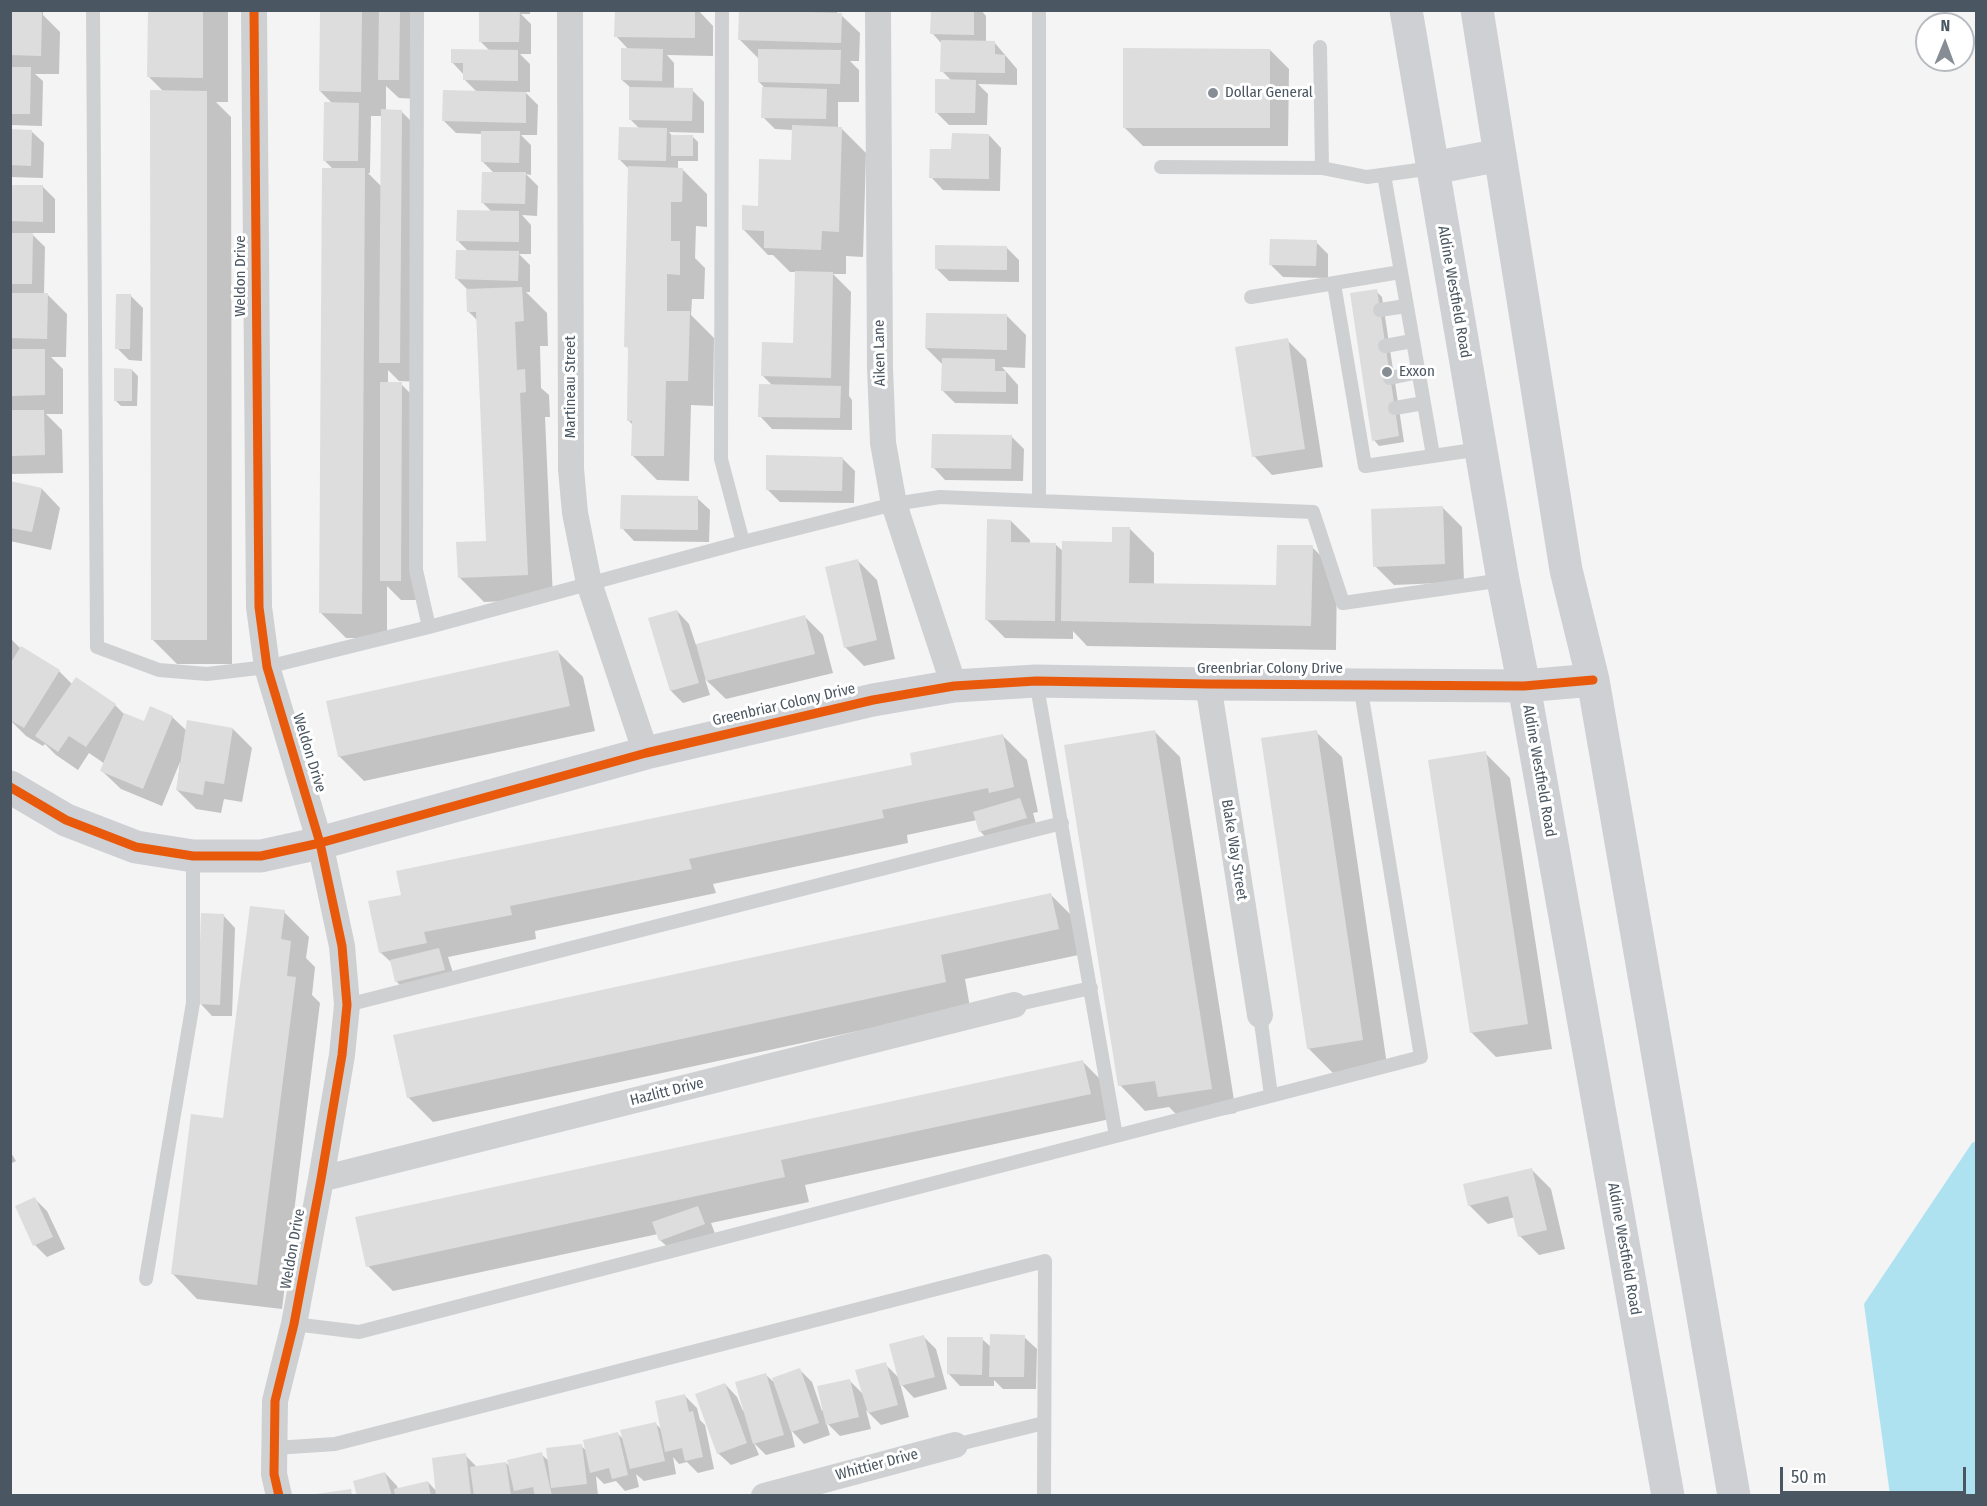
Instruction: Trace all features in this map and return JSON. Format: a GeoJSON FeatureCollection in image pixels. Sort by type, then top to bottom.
{"type":"FeatureCollection","features":[{"type":"Feature","properties":{"kind":"main road","name":"Aldine Westfield Road"},"geometry":{"type":"LineString","coordinates":[[1406,10],[1503,580],[1524,686],[1668,1496]]}},
{"type":"Feature","properties":{"kind":"main road"},"geometry":{"type":"LineString","coordinates":[[1477,10],[1566,570],[1593,680],[1734,1496]]}},
{"type":"Feature","properties":{"kind":"main road"},"geometry":{"type":"LineString","coordinates":[[1433,168],[1500,155]]}},
{"type":"Feature","properties":{"kind":"main road","name":"Greenbriar Colony Drive"},"geometry":{"type":"LineString","coordinates":[[10,787],[66,820],[136,847],[193,856],[261,856],[320,843],[646,753],[873,700],[954,686],[1036,681],[1524,686],[1593,680]]}},
{"type":"Feature","properties":{"kind":"street","name":"Weldon Drive"},"geometry":{"type":"LineString","coordinates":[[254,10],[259,607],[267,667],[320,843],[342,946],[347,1005],[342,1055],[321,1179],[294,1324],[275,1401],[274,1474],[279,1496]]}},
{"type":"Feature","properties":{"kind":"street","name":"Martineau Street"},"geometry":{"type":"LineString","coordinates":[[570,10],[571,469],[575,513],[589,583],[646,753]]}},
{"type":"Feature","properties":{"kind":"street","name":"Aiken Lane"},"geometry":{"type":"LineString","coordinates":[[878,10],[880,368],[884,444],[894,504],[954,686]]}},
{"type":"Feature","properties":{"kind":"street","name":"Blake Way Street"},"geometry":{"type":"LineString","coordinates":[[1208,684],[1260,1015]]}},
{"type":"Feature","properties":{"kind":"street","name":"Hazlitt Drive"},"geometry":{"type":"LineString","coordinates":[[321,1179],[1014,1005]]}},
{"type":"Feature","properties":{"kind":"street","name":"Whittier Drive"},"geometry":{"type":"LineString","coordinates":[[764,1496],[955,1445]]}},
{"type":"Feature","properties":{"kind":"lane"},"geometry":{"type":"LineString","coordinates":[[93,10],[97,647],[159,670],[207,674],[267,667],[429,627],[742,542],[894,504],[940,497],[1313,512],[1343,603],[1503,580]]}},
{"type":"Feature","properties":{"kind":"lane"},"geometry":{"type":"LineString","coordinates":[[417,10],[416,570],[429,627]]}},
{"type":"Feature","properties":{"kind":"lane"},"geometry":{"type":"LineString","coordinates":[[722,10],[721,459],[742,542]]}},
{"type":"Feature","properties":{"kind":"lane"},"geometry":{"type":"LineString","coordinates":[[1039,10],[1039,501]]}},
{"type":"Feature","properties":{"kind":"lane"},"geometry":{"type":"LineString","coordinates":[[1320,47],[1322,168]]}},
{"type":"Feature","properties":{"kind":"lane"},"geometry":{"type":"LineString","coordinates":[[1161,167],[1322,168],[1367,177],[1433,168]]}},
{"type":"Feature","properties":{"kind":"lane"},"geometry":{"type":"LineString","coordinates":[[1384,175],[1433,455]]}},
{"type":"Feature","properties":{"kind":"lane"},"geometry":{"type":"LineString","coordinates":[[1251,297],[1400,272]]}},
{"type":"Feature","properties":{"kind":"lane"},"geometry":{"type":"LineString","coordinates":[[1334,284],[1347,317],[1362,414],[1365,466],[1480,449]]}},
{"type":"Feature","properties":{"kind":"lane"},"geometry":{"type":"LineString","coordinates":[[1380,310],[1406,306]]}},
{"type":"Feature","properties":{"kind":"lane"},"geometry":{"type":"LineString","coordinates":[[1385,346],[1412,341]]}},
{"type":"Feature","properties":{"kind":"lane"},"geometry":{"type":"LineString","coordinates":[[1390,378],[1418,372]]}},
{"type":"Feature","properties":{"kind":"lane"},"geometry":{"type":"LineString","coordinates":[[1395,408],[1424,403]]}},
{"type":"Feature","properties":{"kind":"lane"},"geometry":{"type":"LineString","coordinates":[[1036,681],[1116,1136]]}},
{"type":"Feature","properties":{"kind":"lane"},"geometry":{"type":"LineString","coordinates":[[294,1324],[359,1332],[1421,1057],[1360,685]]}},
{"type":"Feature","properties":{"kind":"lane"},"geometry":{"type":"LineString","coordinates":[[347,1005],[1062,823]]}},
{"type":"Feature","properties":{"kind":"lane"},"geometry":{"type":"LineString","coordinates":[[146,1278],[193,1003],[193,856]]}},
{"type":"Feature","properties":{"kind":"lane"},"geometry":{"type":"LineString","coordinates":[[1014,1005],[1091,988]]}},
{"type":"Feature","properties":{"kind":"lane"},"geometry":{"type":"LineString","coordinates":[[1260,1015],[1271,1095]]}},
{"type":"Feature","properties":{"kind":"lane"},"geometry":{"type":"LineString","coordinates":[[275,1448],[335,1444],[1045,1261],[1044,1496]]}},
{"type":"Feature","properties":{"kind":"lane"},"geometry":{"type":"LineString","coordinates":[[955,1445],[1044,1423]]}},
{"type":"Feature","properties":{"kind":"water"},"geometry":{"type":"Polygon","coordinates":[[[1976,1141],[1976,1495],[1890,1495],[1864,1304],[1972,1143],[1976,1141]]]}},
{"type":"Feature","properties":{"kind":"building"},"geometry":{"type":"Polygon","coordinates":[[[148,10],[203,10],[203,78],[147,77],[148,10]]]}},
{"type":"Feature","properties":{"kind":"building"},"geometry":{"type":"Polygon","coordinates":[[[320,10],[362,10],[361,92],[319,91],[320,10]]]}},
{"type":"Feature","properties":{"kind":"building"},"geometry":{"type":"Polygon","coordinates":[[[379,10],[400,10],[399,80],[378,80],[379,10]]]}},
{"type":"Feature","properties":{"kind":"building"},"geometry":{"type":"Polygon","coordinates":[[[479,10],[520,10],[519,42],[479,42],[479,10]]]}},
{"type":"Feature","properties":{"kind":"building"},"geometry":{"type":"Polygon","coordinates":[[[615,10],[695,10],[695,38],[614,37],[615,10]]]}},
{"type":"Feature","properties":{"kind":"building"},"geometry":{"type":"Polygon","coordinates":[[[739,10],[842,13],[841,43],[738,40],[739,10]]]}},
{"type":"Feature","properties":{"kind":"building"},"geometry":{"type":"Polygon","coordinates":[[[931,10],[974,10],[974,35],[930,34],[931,10]]]}},
{"type":"Feature","properties":{"kind":"building"},"geometry":{"type":"Polygon","coordinates":[[[10,11],[42,12],[41,56],[10,55],[10,11]]]}},
{"type":"Feature","properties":{"kind":"building"},"geometry":{"type":"Polygon","coordinates":[[[941,40],[995,41],[995,54],[1005,55],[1005,73],[940,72],[941,40]]]}},
{"type":"Feature","properties":{"kind":"building"},"geometry":{"type":"Polygon","coordinates":[[[621,48],[663,49],[662,81],[621,80],[621,48]]]}},
{"type":"Feature","properties":{"kind":"building"},"geometry":{"type":"Polygon","coordinates":[[[1123,48],[1270,49],[1270,128],[1123,128],[1123,48]]]}},
{"type":"Feature","properties":{"kind":"building"},"geometry":{"type":"Polygon","coordinates":[[[451,49],[518,50],[518,81],[463,80],[463,63],[451,63],[451,49]]]}},
{"type":"Feature","properties":{"kind":"building"},"geometry":{"type":"Polygon","coordinates":[[[758,49],[841,50],[840,84],[758,82],[758,49]]]}},
{"type":"Feature","properties":{"kind":"building"},"geometry":{"type":"Polygon","coordinates":[[[10,67],[31,67],[30,114],[10,114],[10,67]]]}},
{"type":"Feature","properties":{"kind":"building"},"geometry":{"type":"Polygon","coordinates":[[[935,79],[976,80],[975,113],[935,113],[935,79]]]}},
{"type":"Feature","properties":{"kind":"building"},"geometry":{"type":"Polygon","coordinates":[[[629,87],[693,88],[692,121],[629,120],[629,87]]]}},
{"type":"Feature","properties":{"kind":"building"},"geometry":{"type":"Polygon","coordinates":[[[762,87],[827,89],[826,119],[761,118],[762,87]]]}},
{"type":"Feature","properties":{"kind":"building"},"geometry":{"type":"Polygon","coordinates":[[[150,90],[207,91],[207,640],[151,640],[150,90]]]}},
{"type":"Feature","properties":{"kind":"building"},"geometry":{"type":"Polygon","coordinates":[[[443,90],[526,92],[526,123],[442,121],[443,90]]]}},
{"type":"Feature","properties":{"kind":"building"},"geometry":{"type":"Polygon","coordinates":[[[324,102],[359,103],[358,161],[323,161],[324,102]]]}},
{"type":"Feature","properties":{"kind":"building"},"geometry":{"type":"Polygon","coordinates":[[[381,109],[402,110],[400,363],[379,363],[381,109]]]}},
{"type":"Feature","properties":{"kind":"building"},"geometry":{"type":"Polygon","coordinates":[[[792,125],[842,127],[839,232],[822,231],[821,250],[764,248],[764,231],[742,230],[742,205],[758,206],[759,159],[791,160],[792,125]]]}},
{"type":"Feature","properties":{"kind":"building"},"geometry":{"type":"Polygon","coordinates":[[[619,127],[667,128],[666,161],[618,160],[619,127]]]}},
{"type":"Feature","properties":{"kind":"building"},"geometry":{"type":"Polygon","coordinates":[[[10,129],[32,130],[31,166],[10,165],[10,129]]]}},
{"type":"Feature","properties":{"kind":"building"},"geometry":{"type":"Polygon","coordinates":[[[481,131],[520,131],[519,163],[481,162],[481,131]]]}},
{"type":"Feature","properties":{"kind":"building"},"geometry":{"type":"Polygon","coordinates":[[[952,133],[989,134],[989,179],[929,178],[930,149],[951,149],[952,133]]]}},
{"type":"Feature","properties":{"kind":"building"},"geometry":{"type":"Polygon","coordinates":[[[671,135],[693,135],[693,156],[671,156],[671,135]]]}},
{"type":"Feature","properties":{"kind":"building"},"geometry":{"type":"Polygon","coordinates":[[[628,166],[683,168],[682,202],[671,202],[671,241],[680,241],[680,275],[667,274],[667,311],[690,311],[688,381],[666,381],[664,456],[631,456],[632,421],[627,421],[628,347],[624,347],[628,166]]]}},
{"type":"Feature","properties":{"kind":"building"},"geometry":{"type":"Polygon","coordinates":[[[322,168],[365,168],[362,614],[319,613],[322,168]]]}},
{"type":"Feature","properties":{"kind":"building"},"geometry":{"type":"Polygon","coordinates":[[[482,172],[526,172],[525,204],[481,203],[482,172]]]}},
{"type":"Feature","properties":{"kind":"building"},"geometry":{"type":"Polygon","coordinates":[[[10,185],[43,185],[43,222],[10,221],[10,185]]]}},
{"type":"Feature","properties":{"kind":"building"},"geometry":{"type":"Polygon","coordinates":[[[457,210],[519,211],[519,242],[456,241],[457,210]]]}},
{"type":"Feature","properties":{"kind":"building"},"geometry":{"type":"Polygon","coordinates":[[[10,233],[33,233],[32,284],[10,284],[10,233]]]}},
{"type":"Feature","properties":{"kind":"building"},"geometry":{"type":"Polygon","coordinates":[[[1270,239],[1317,240],[1316,266],[1269,265],[1270,239]]]}},
{"type":"Feature","properties":{"kind":"building"},"geometry":{"type":"Polygon","coordinates":[[[935,245],[1007,246],[1007,270],[935,269],[935,245]]]}},
{"type":"Feature","properties":{"kind":"building"},"geometry":{"type":"Polygon","coordinates":[[[456,250],[519,251],[518,281],[455,279],[456,250]]]}},
{"type":"Feature","properties":{"kind":"building"},"geometry":{"type":"Polygon","coordinates":[[[795,271],[833,272],[831,378],[761,376],[762,342],[793,343],[795,271]]]}},
{"type":"Feature","properties":{"kind":"building"},"geometry":{"type":"Polygon","coordinates":[[[522,287],[524,321],[515,322],[517,370],[525,369],[526,392],[520,393],[528,575],[458,578],[456,542],[486,541],[476,312],[467,312],[466,289],[522,287]]]}},
{"type":"Feature","properties":{"kind":"building"},"geometry":{"type":"Polygon","coordinates":[[[1377,289],[1399,436],[1372,441],[1350,293],[1377,289]]]}},
{"type":"Feature","properties":{"kind":"building"},"geometry":{"type":"Polygon","coordinates":[[[10,293],[48,293],[47,339],[10,338],[10,293]]]}},
{"type":"Feature","properties":{"kind":"building"},"geometry":{"type":"Polygon","coordinates":[[[116,294],[131,294],[130,349],[115,349],[116,294]]]}},
{"type":"Feature","properties":{"kind":"building"},"geometry":{"type":"Polygon","coordinates":[[[926,313],[1007,314],[1007,350],[925,348],[926,313]]]}},
{"type":"Feature","properties":{"kind":"building"},"geometry":{"type":"Polygon","coordinates":[[[1288,338],[1305,449],[1252,457],[1235,347],[1288,338]]]}},
{"type":"Feature","properties":{"kind":"building"},"geometry":{"type":"Polygon","coordinates":[[[10,349],[45,349],[45,395],[10,396],[10,349]]]}},
{"type":"Feature","properties":{"kind":"building"},"geometry":{"type":"Polygon","coordinates":[[[942,358],[995,359],[995,371],[1006,371],[1006,392],[941,391],[942,358]]]}},
{"type":"Feature","properties":{"kind":"building"},"geometry":{"type":"Polygon","coordinates":[[[114,368],[132,369],[132,401],[114,401],[114,368]]]}},
{"type":"Feature","properties":{"kind":"building"},"geometry":{"type":"Polygon","coordinates":[[[380,382],[402,382],[401,581],[380,581],[380,382]]]}},
{"type":"Feature","properties":{"kind":"building"},"geometry":{"type":"Polygon","coordinates":[[[759,384],[841,386],[840,418],[758,417],[759,384]]]}},
{"type":"Feature","properties":{"kind":"building"},"geometry":{"type":"Polygon","coordinates":[[[10,410],[44,410],[45,455],[10,456],[10,410]]]}},
{"type":"Feature","properties":{"kind":"building"},"geometry":{"type":"Polygon","coordinates":[[[932,434],[1012,435],[1011,469],[931,468],[932,434]]]}},
{"type":"Feature","properties":{"kind":"building"},"geometry":{"type":"Polygon","coordinates":[[[766,455],[843,457],[842,491],[766,490],[766,455]]]}},
{"type":"Feature","properties":{"kind":"building"},"geometry":{"type":"Polygon","coordinates":[[[10,481],[42,488],[32,532],[10,528],[10,481]]]}},
{"type":"Feature","properties":{"kind":"building"},"geometry":{"type":"Polygon","coordinates":[[[621,495],[698,496],[698,530],[620,529],[621,495]]]}},
{"type":"Feature","properties":{"kind":"building"},"geometry":{"type":"Polygon","coordinates":[[[1443,506],[1445,564],[1373,567],[1371,509],[1443,506]]]}},
{"type":"Feature","properties":{"kind":"building"},"geometry":{"type":"Polygon","coordinates":[[[987,519],[1011,520],[1011,542],[1056,543],[1055,621],[985,620],[987,519]]]}},
{"type":"Feature","properties":{"kind":"building"},"geometry":{"type":"Polygon","coordinates":[[[1112,527],[1130,527],[1129,583],[1276,585],[1277,545],[1313,545],[1311,626],[1061,621],[1062,541],[1112,542],[1112,527]]]}},
{"type":"Feature","properties":{"kind":"building"},"geometry":{"type":"Polygon","coordinates":[[[858,559],[877,640],[844,648],[825,567],[858,559]]]}},
{"type":"Feature","properties":{"kind":"building"},"geometry":{"type":"Polygon","coordinates":[[[677,610],[699,683],[670,691],[648,618],[677,610]]]}},
{"type":"Feature","properties":{"kind":"building"},"geometry":{"type":"Polygon","coordinates":[[[805,615],[815,654],[706,681],[696,644],[805,615]]]}},
{"type":"Feature","properties":{"kind":"building"},"geometry":{"type":"Polygon","coordinates":[[[21,646],[60,670],[24,728],[10,720],[10,664],[21,646]]]}},
{"type":"Feature","properties":{"kind":"building"},"geometry":{"type":"Polygon","coordinates":[[[558,650],[570,706],[338,757],[326,701],[558,650]]]}},
{"type":"Feature","properties":{"kind":"building"},"geometry":{"type":"Polygon","coordinates":[[[76,677],[116,704],[86,747],[69,736],[58,752],[35,736],[76,677]]]}},
{"type":"Feature","properties":{"kind":"building"},"geometry":{"type":"Polygon","coordinates":[[[150,706],[173,716],[143,789],[100,771],[124,713],[144,721],[150,706]]]}},
{"type":"Feature","properties":{"kind":"building"},"geometry":{"type":"Polygon","coordinates":[[[187,720],[233,728],[224,784],[205,781],[203,795],[176,790],[187,720]]]}},
{"type":"Feature","properties":{"kind":"building"},"geometry":{"type":"Polygon","coordinates":[[[1155,730],[1212,1089],[1158,1097],[1155,1081],[1118,1086],[1064,745],[1155,730]]]}},
{"type":"Feature","properties":{"kind":"building"},"geometry":{"type":"Polygon","coordinates":[[[1317,730],[1363,1040],[1307,1049],[1261,738],[1317,730]]]}},
{"type":"Feature","properties":{"kind":"building"},"geometry":{"type":"Polygon","coordinates":[[[1003,734],[1014,787],[989,793],[988,788],[882,810],[884,818],[689,859],[692,869],[510,906],[512,915],[424,932],[427,943],[379,953],[368,901],[401,895],[396,871],[912,765],[910,753],[1003,734]]]}},
{"type":"Feature","properties":{"kind":"building"},"geometry":{"type":"Polygon","coordinates":[[[1486,751],[1528,1024],[1470,1033],[1428,760],[1486,751]]]}},
{"type":"Feature","properties":{"kind":"building"},"geometry":{"type":"Polygon","coordinates":[[[1020,798],[1027,818],[979,832],[973,812],[1020,798]]]}},
{"type":"Feature","properties":{"kind":"building"},"geometry":{"type":"Polygon","coordinates":[[[1051,893],[1059,929],[941,955],[946,982],[407,1098],[393,1035],[1051,893]]]}},
{"type":"Feature","properties":{"kind":"building"},"geometry":{"type":"Polygon","coordinates":[[[250,906],[285,910],[281,939],[291,941],[287,976],[296,977],[257,1285],[171,1274],[191,1114],[223,1118],[250,906]]]}},
{"type":"Feature","properties":{"kind":"building"},"geometry":{"type":"Polygon","coordinates":[[[201,913],[224,914],[220,1005],[198,1004],[201,913]]]}},
{"type":"Feature","properties":{"kind":"building"},"geometry":{"type":"Polygon","coordinates":[[[439,948],[445,970],[395,982],[390,960],[439,948]]]}},
{"type":"Feature","properties":{"kind":"building"},"geometry":{"type":"Polygon","coordinates":[[[1083,1060],[1091,1094],[781,1160],[785,1177],[366,1267],[355,1217],[1083,1060]]]}},
{"type":"Feature","properties":{"kind":"building"},"geometry":{"type":"Polygon","coordinates":[[[1532,1168],[1547,1230],[1518,1237],[1508,1196],[1468,1206],[1463,1184],[1532,1168]]]}},
{"type":"Feature","properties":{"kind":"building"},"geometry":{"type":"Polygon","coordinates":[[[35,1197],[53,1237],[33,1246],[15,1206],[35,1197]]]}},
{"type":"Feature","properties":{"kind":"building"},"geometry":{"type":"Polygon","coordinates":[[[698,1206],[705,1224],[659,1241],[652,1222],[698,1206]]]}},
{"type":"Feature","properties":{"kind":"building"},"geometry":{"type":"Polygon","coordinates":[[[990,1334],[1025,1335],[1024,1377],[989,1377],[990,1334]]]}},
{"type":"Feature","properties":{"kind":"building"},"geometry":{"type":"Polygon","coordinates":[[[924,1335],[935,1377],[900,1386],[889,1344],[924,1335]]]}},
{"type":"Feature","properties":{"kind":"building"},"geometry":{"type":"Polygon","coordinates":[[[947,1337],[983,1337],[982,1375],[947,1374],[947,1337]]]}},
{"type":"Feature","properties":{"kind":"building"},"geometry":{"type":"Polygon","coordinates":[[[886,1362],[898,1405],[868,1413],[855,1370],[886,1362]]]}},
{"type":"Feature","properties":{"kind":"building"},"geometry":{"type":"Polygon","coordinates":[[[800,1368],[819,1423],[791,1432],[772,1378],[800,1368]]]}},
{"type":"Feature","properties":{"kind":"building"},"geometry":{"type":"Polygon","coordinates":[[[766,1373],[784,1435],[753,1444],[735,1382],[766,1373]]]}},
{"type":"Feature","properties":{"kind":"building"},"geometry":{"type":"Polygon","coordinates":[[[850,1379],[859,1417],[826,1425],[817,1386],[850,1379]]]}},
{"type":"Feature","properties":{"kind":"building"},"geometry":{"type":"Polygon","coordinates":[[[725,1383],[747,1443],[717,1454],[695,1394],[725,1383]]]}},
{"type":"Feature","properties":{"kind":"building"},"geometry":{"type":"Polygon","coordinates":[[[685,1394],[689,1412],[693,1411],[703,1457],[685,1461],[682,1448],[665,1452],[655,1401],[685,1394]]]}},
{"type":"Feature","properties":{"kind":"building"},"geometry":{"type":"Polygon","coordinates":[[[656,1422],[665,1461],[630,1469],[620,1430],[656,1422]]]}},
{"type":"Feature","properties":{"kind":"building"},"geometry":{"type":"Polygon","coordinates":[[[618,1432],[628,1475],[612,1479],[609,1468],[590,1473],[583,1440],[618,1432]]]}},
{"type":"Feature","properties":{"kind":"building"},"geometry":{"type":"Polygon","coordinates":[[[582,1444],[587,1484],[551,1488],[546,1448],[582,1444]]]}},
{"type":"Feature","properties":{"kind":"building"},"geometry":{"type":"Polygon","coordinates":[[[542,1452],[552,1496],[535,1496],[533,1487],[514,1491],[507,1460],[542,1452]]]}},
{"type":"Feature","properties":{"kind":"building"},"geometry":{"type":"Polygon","coordinates":[[[466,1453],[471,1496],[436,1496],[432,1458],[466,1453]]]}},
{"type":"Feature","properties":{"kind":"building"},"geometry":{"type":"Polygon","coordinates":[[[506,1462],[511,1496],[474,1496],[470,1467],[506,1462]]]}},
{"type":"Feature","properties":{"kind":"building"},"geometry":{"type":"Polygon","coordinates":[[[385,1472],[392,1496],[357,1496],[353,1481],[385,1472]]]}},
{"type":"Feature","properties":{"kind":"building"},"geometry":{"type":"Polygon","coordinates":[[[428,1481],[431,1496],[395,1496],[394,1489],[428,1481]]]}},
{"type":"Feature","properties":{"kind":"building"},"geometry":{"type":"Polygon","coordinates":[[[351,1489],[352,1496],[316,1496],[316,1494],[351,1489]]]}},
{"type":"Feature","properties":{"kind":"cycle path"},"geometry":{"type":"LineString","coordinates":[[254,10],[259,607],[267,667],[320,843],[342,946],[347,1005],[342,1055],[321,1179],[294,1324],[275,1401],[274,1474],[279,1496]]}},
{"type":"Feature","properties":{"kind":"cycle path"},"geometry":{"type":"LineString","coordinates":[[10,787],[66,820],[136,847],[193,856],[261,856],[320,843],[646,753],[873,700],[954,686],[1036,681],[1524,686],[1593,680]]}},
{"type":"Feature","properties":{"kind":"place","name":"Dollar General"},"geometry":{"type":"Point","coordinates":[1213,93]}},
{"type":"Feature","properties":{"kind":"place","name":"Exxon"},"geometry":{"type":"Point","coordinates":[1387,372]}}]}
